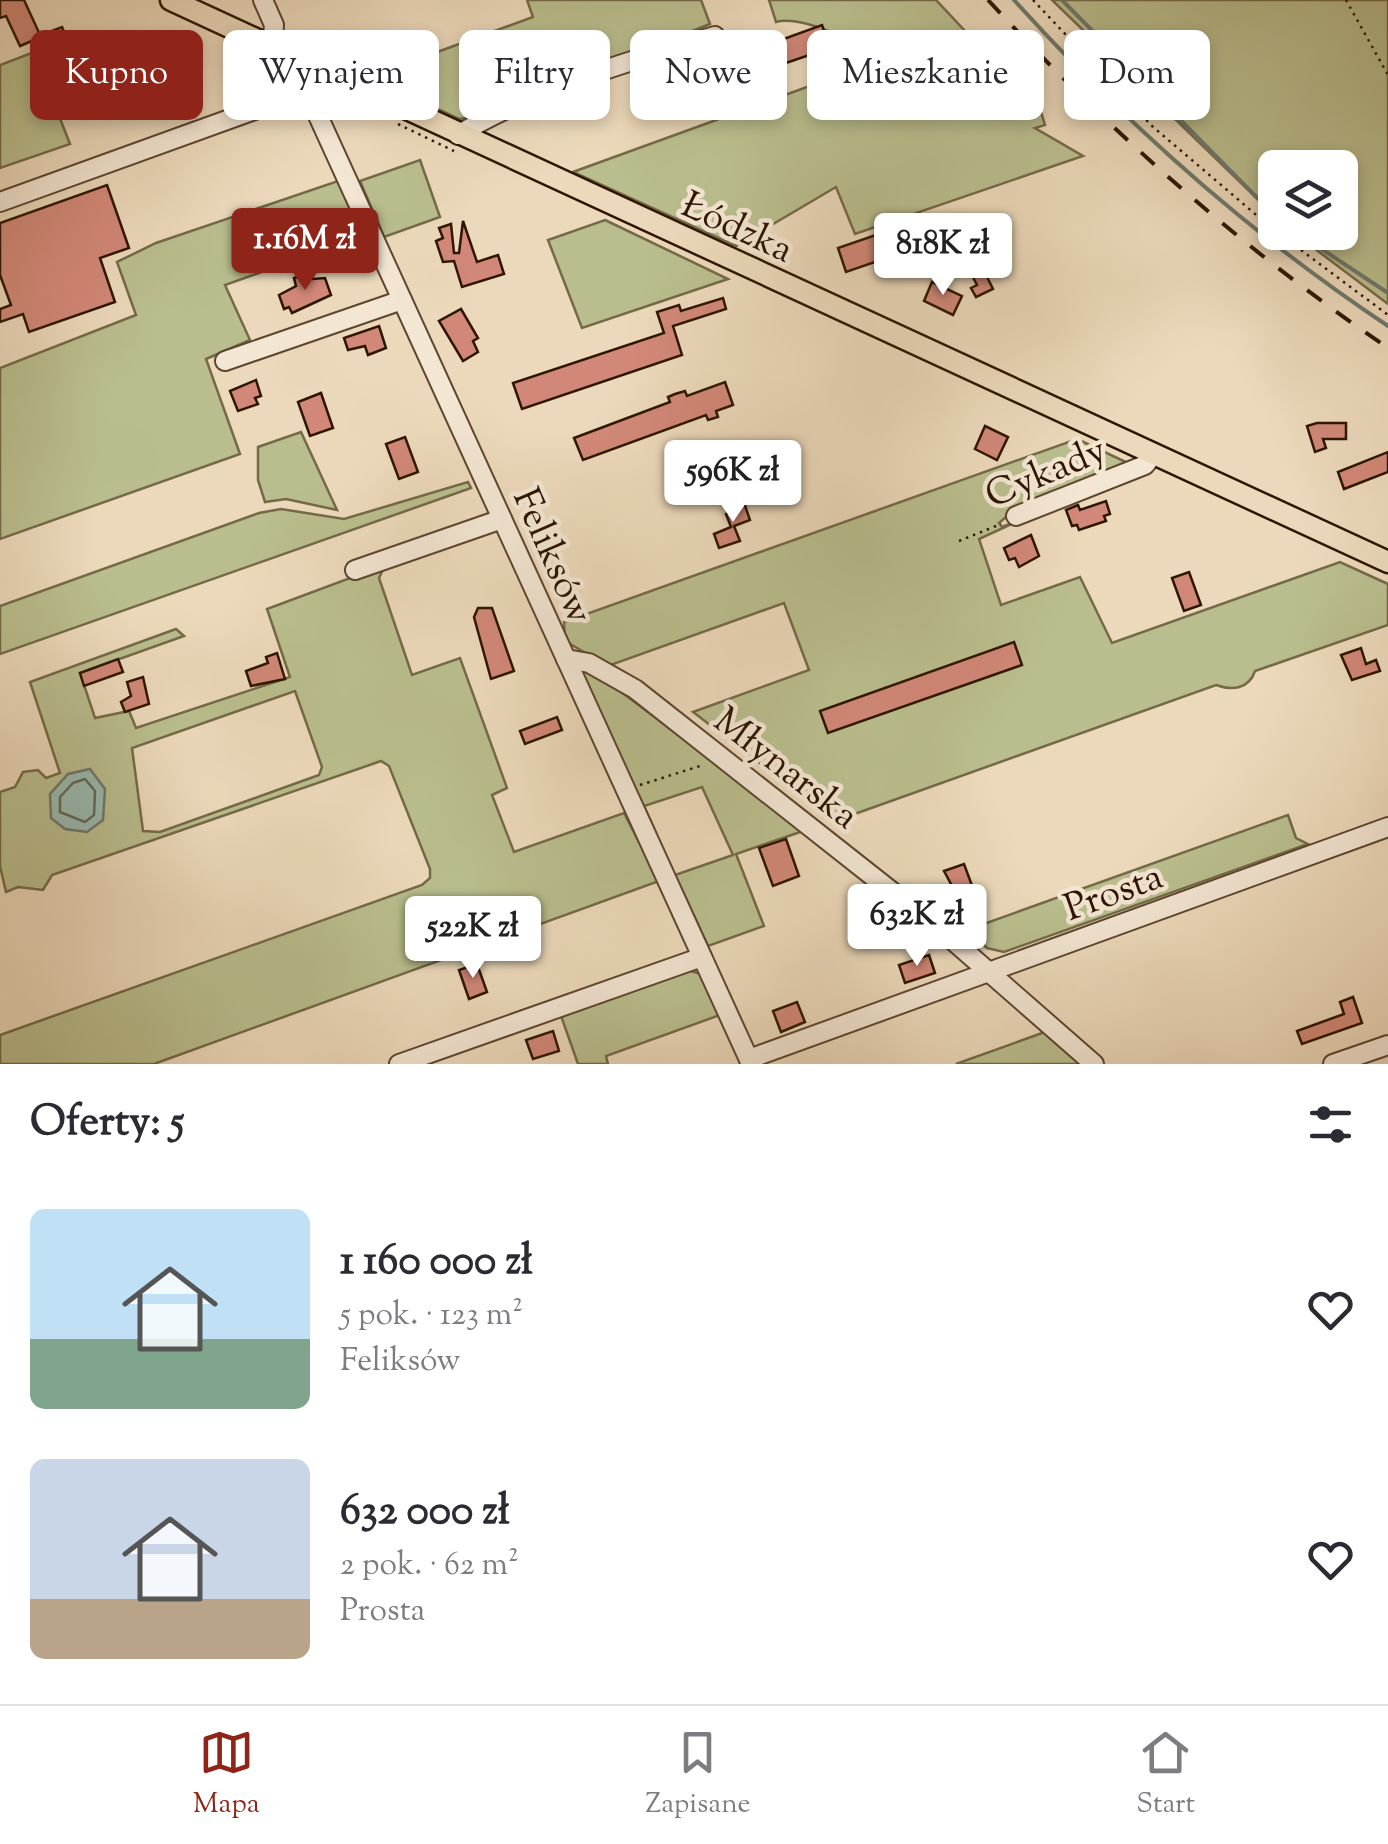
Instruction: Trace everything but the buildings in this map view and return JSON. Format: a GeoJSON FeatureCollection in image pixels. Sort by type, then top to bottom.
{"type":"FeatureCollection","features":[{"type":"Feature","properties":{"kind":"main road","name":"Łódzka"},"geometry":{"type":"LineString","coordinates":[[171,0],[235,30]]}},
{"type":"Feature","properties":{"kind":"main road","name":"Łódzka"},"geometry":{"type":"LineString","coordinates":[[426,120],[1388,562]]}},
{"type":"Feature","properties":{"kind":"street"},"geometry":{"type":"LineString","coordinates":[[263,0],[273,30]]}},
{"type":"Feature","properties":{"kind":"street"},"geometry":{"type":"LineString","coordinates":[[458,135],[488,118],[630,61]]}},
{"type":"Feature","properties":{"kind":"street"},"geometry":{"type":"LineString","coordinates":[[0,202],[229,120]]}},
{"type":"Feature","properties":{"kind":"street","name":"Feliksów"},"geometry":{"type":"LineString","coordinates":[[320,120],[750,1062]]}},
{"type":"Feature","properties":{"kind":"street"},"geometry":{"type":"LineString","coordinates":[[225,360],[402,300]]}},
{"type":"Feature","properties":{"kind":"street","name":"Cykady"},"geometry":{"type":"LineString","coordinates":[[1016,516],[1144,465],[1153,455]]}},
{"type":"Feature","properties":{"kind":"street"},"geometry":{"type":"LineString","coordinates":[[355,570],[502,519]]}},
{"type":"Feature","properties":{"kind":"street","name":"Młynarska"},"geometry":{"type":"LineString","coordinates":[[566,659],[589,662],[623,680],[864,868],[1094,1064]]}},
{"type":"Feature","properties":{"kind":"street","name":"Prosta"},"geometry":{"type":"LineString","coordinates":[[750,1062],[1008,964],[1388,828]]}},
{"type":"Feature","properties":{"kind":"street"},"geometry":{"type":"LineString","coordinates":[[399,1064],[702,957]]}},
{"type":"Feature","properties":{"kind":"street"},"geometry":{"type":"LineString","coordinates":[[1334,1064],[1388,1045]]}},
{"type":"Feature","properties":{"kind":"path"},"geometry":{"type":"LineString","coordinates":[[1033,0],[1152,126],[1258,217]]}},
{"type":"Feature","properties":{"kind":"path"},"geometry":{"type":"LineString","coordinates":[[1346,0],[1388,75]]}},
{"type":"Feature","properties":{"kind":"path"},"geometry":{"type":"LineString","coordinates":[[1300,250],[1388,315]]}},
{"type":"Feature","properties":{"kind":"path","name":"Cykady"},"geometry":{"type":"LineString","coordinates":[[959,542],[1016,516]]}},
{"type":"Feature","properties":{"kind":"path"},"geometry":{"type":"LineString","coordinates":[[627,792],[679,770],[729,763]]}},
{"type":"Feature","properties":{"kind":"green space"},"geometry":{"type":"Polygon","coordinates":[[[527,0],[701,0],[710,24],[695,30],[630,30],[630,56],[610,64],[610,30],[497,30],[533,17],[527,0]]]}},
{"type":"Feature","properties":{"kind":"green space"},"geometry":{"type":"Polygon","coordinates":[[[769,0],[936,0],[964,30],[825,30],[799,22],[776,22],[769,0]]]}},
{"type":"Feature","properties":{"kind":"green space"},"geometry":{"type":"Polygon","coordinates":[[[1052,0],[1388,0],[1388,304],[1317,250],[1358,250],[1358,150],[1258,150],[1258,200],[1176,120],[1210,120],[1210,30],[1083,30],[1052,0]]]}},
{"type":"Feature","properties":{"kind":"green space"},"geometry":{"type":"Polygon","coordinates":[[[459,44],[459,119],[439,110],[439,51],[459,44]]]}},
{"type":"Feature","properties":{"kind":"green space"},"geometry":{"type":"Polygon","coordinates":[[[30,54],[30,120],[61,120],[70,144],[0,168],[0,65],[30,54]]]}},
{"type":"Feature","properties":{"kind":"green space"},"geometry":{"type":"Polygon","coordinates":[[[807,87],[807,120],[1043,120],[1045,125],[1035,128],[1083,156],[855,234],[836,187],[736,246],[573,172],[716,120],[787,120],[787,94],[807,87]]]}},
{"type":"Feature","properties":{"kind":"green space"},"geometry":{"type":"Polygon","coordinates":[[[420,160],[440,217],[384,237],[360,181],[420,160]]]}},
{"type":"Feature","properties":{"kind":"green space"},"geometry":{"type":"Polygon","coordinates":[[[341,180],[366,235],[225,285],[250,340],[206,359],[240,454],[0,539],[0,368],[136,315],[117,262],[156,243],[341,180]]]}},
{"type":"Feature","properties":{"kind":"green space"},"geometry":{"type":"Polygon","coordinates":[[[605,220],[728,279],[582,328],[548,240],[605,220]]]}},
{"type":"Feature","properties":{"kind":"green space"},"geometry":{"type":"Polygon","coordinates":[[[301,432],[337,510],[286,499],[265,502],[258,480],[258,447],[301,432]]]}},
{"type":"Feature","properties":{"kind":"green space"},"geometry":{"type":"Polygon","coordinates":[[[1077,439],[1130,464],[1007,516],[999,523],[1002,527],[1025,518],[979,539],[1001,605],[1080,577],[1112,643],[1340,562],[1388,584],[1388,625],[1255,671],[1249,682],[1239,687],[1216,685],[835,821],[693,712],[809,670],[784,603],[608,666],[565,641],[564,622],[1077,439]]]}},
{"type":"Feature","properties":{"kind":"green space"},"geometry":{"type":"Polygon","coordinates":[[[468,482],[471,488],[0,654],[0,606],[259,513],[281,509],[344,519],[468,482]]]}},
{"type":"Feature","properties":{"kind":"green space"},"geometry":{"type":"Polygon","coordinates":[[[385,565],[379,578],[412,675],[460,658],[507,788],[492,795],[514,852],[624,813],[659,881],[154,1064],[0,1064],[0,1035],[422,885],[430,878],[430,869],[389,766],[381,761],[52,875],[43,890],[18,887],[6,892],[0,866],[0,792],[15,787],[23,772],[38,770],[46,778],[60,773],[30,682],[176,629],[184,636],[80,673],[95,718],[129,711],[136,728],[290,677],[267,609],[385,565]],[[295,691],[132,748],[143,831],[160,832],[319,775],[322,767],[295,691]]]}},
{"type":"Feature","properties":{"kind":"green space"},"geometry":{"type":"Polygon","coordinates":[[[569,653],[806,830],[736,854],[764,926],[708,946],[675,875],[733,855],[702,787],[644,806],[655,831],[651,830],[569,653]]]}},
{"type":"Feature","properties":{"kind":"green space"},"geometry":{"type":"Polygon","coordinates":[[[1288,815],[1296,838],[1308,844],[1004,952],[987,948],[967,930],[1288,815]]]}},
{"type":"Feature","properties":{"kind":"green space"},"geometry":{"type":"Polygon","coordinates":[[[684,969],[701,974],[720,1015],[606,1056],[608,1064],[578,1064],[560,1013],[684,969]]]}},
{"type":"Feature","properties":{"kind":"green space"},"geometry":{"type":"Polygon","coordinates":[[[1045,1032],[1083,1064],[956,1064],[1045,1032]]]}},
{"type":"Feature","properties":{"kind":"water"},"geometry":{"type":"Polygon","coordinates":[[[90,769],[105,789],[103,820],[87,832],[65,829],[51,818],[50,794],[68,774],[90,769]]]}},
{"type":"Feature","properties":{"kind":"waterway"},"geometry":{"type":"LineString","coordinates":[[1014,0],[1100,90],[1191,175],[1287,254],[1388,326]]}},
{"type":"Feature","properties":{"kind":"waterway"},"geometry":{"type":"LineString","coordinates":[[1062,0],[1258,199]]}},
{"type":"Feature","properties":{"kind":"waterway"},"geometry":{"type":"LineString","coordinates":[[1323,250],[1388,293]]}},
{"type":"Feature","properties":{"kind":"railway"},"geometry":{"type":"LineString","coordinates":[[988,0],[1081,96],[1178,186],[1280,270],[1388,348]]}}]}
